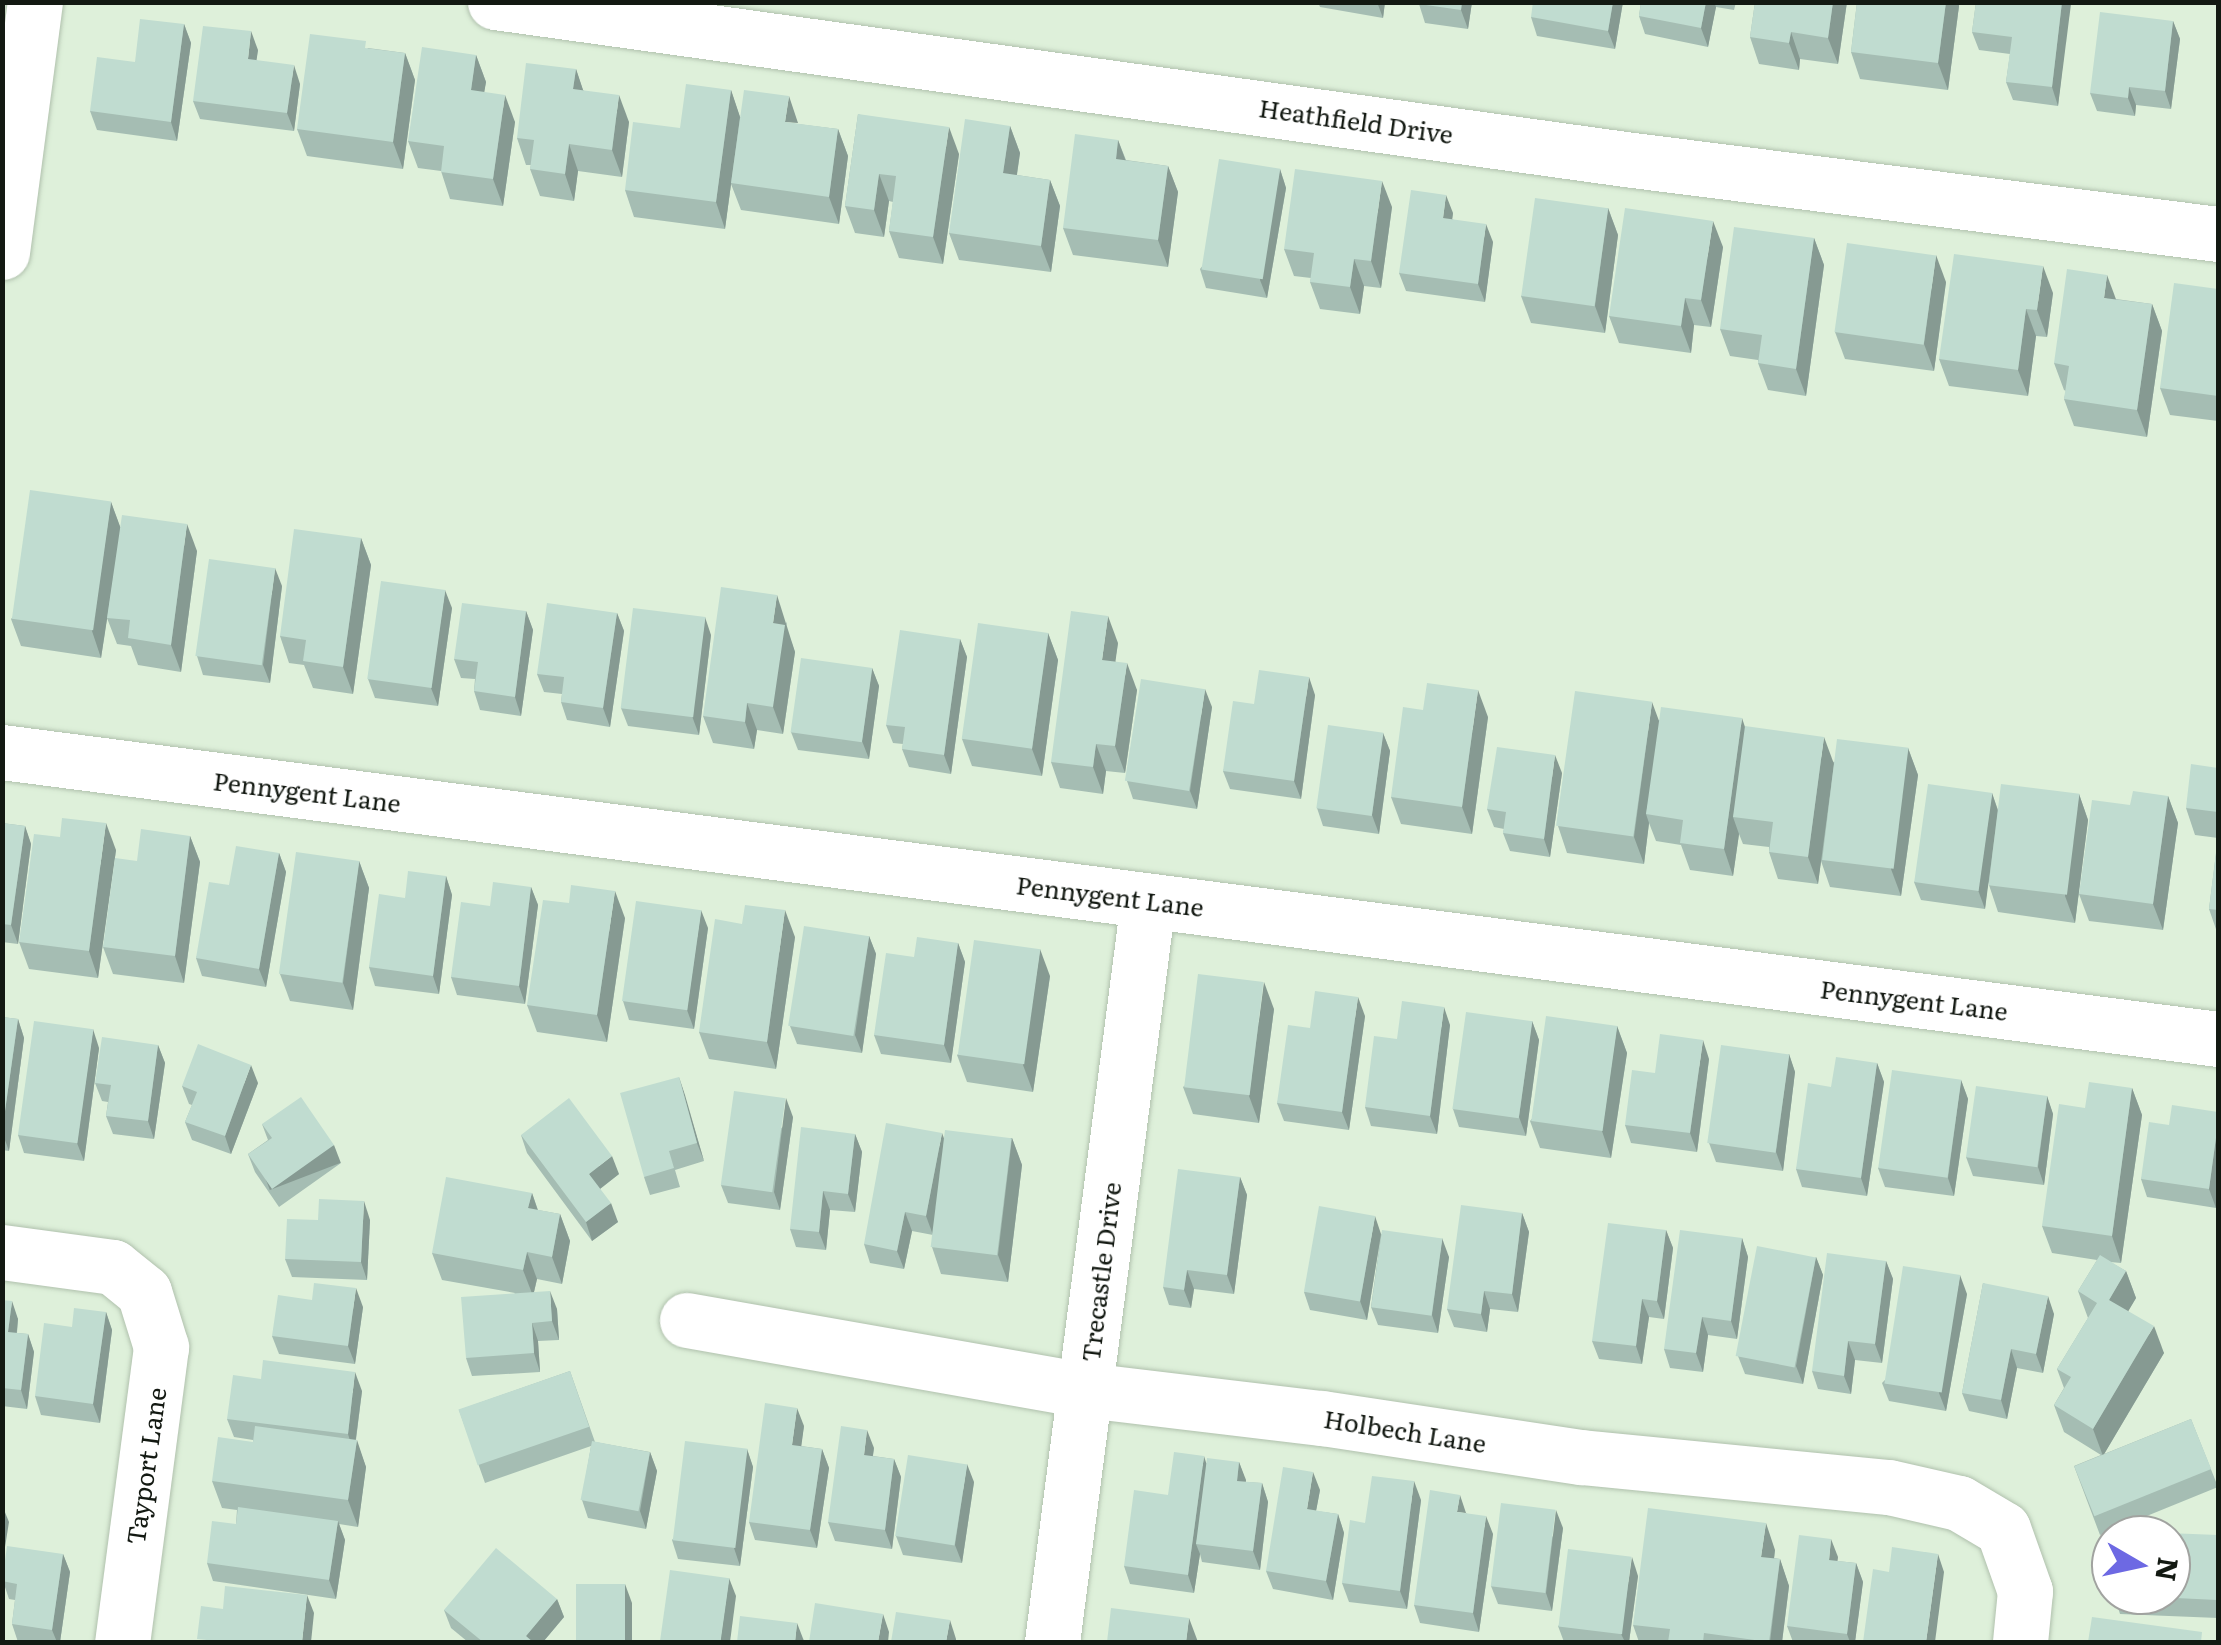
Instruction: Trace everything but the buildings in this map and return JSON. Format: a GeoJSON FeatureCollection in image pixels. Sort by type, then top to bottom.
{"type":"FeatureCollection","features":[{"type":"Feature","properties":{"kind":"street"},"geometry":{"type":"LineString","coordinates":[[2,252],[35,2]]}},
{"type":"Feature","properties":{"kind":"street","name":"Heathfield Drive"},"geometry":{"type":"LineString","coordinates":[[495,2],[1625,159],[2218,234]]}},
{"type":"Feature","properties":{"kind":"street","name":"Pennygent Lane"},"geometry":{"type":"LineString","coordinates":[[2,752],[2218,1039]]}},
{"type":"Feature","properties":{"kind":"street","name":"Trecastle Drive"},"geometry":{"type":"LineString","coordinates":[[1052,1642],[1148,901]]}},
{"type":"Feature","properties":{"kind":"street","name":"Tayport Lane"},"geometry":{"type":"LineString","coordinates":[[2,1252],[113,1267],[144,1292],[162,1346],[122,1642]]}},
{"type":"Feature","properties":{"kind":"street","name":"Holbech Lane"},"geometry":{"type":"LineString","coordinates":[[687,1320],[1086,1390],[1322,1418],[1581,1457],[1888,1487],[1959,1503],[2003,1528],[2025,1591],[2020,1642]]}}]}
